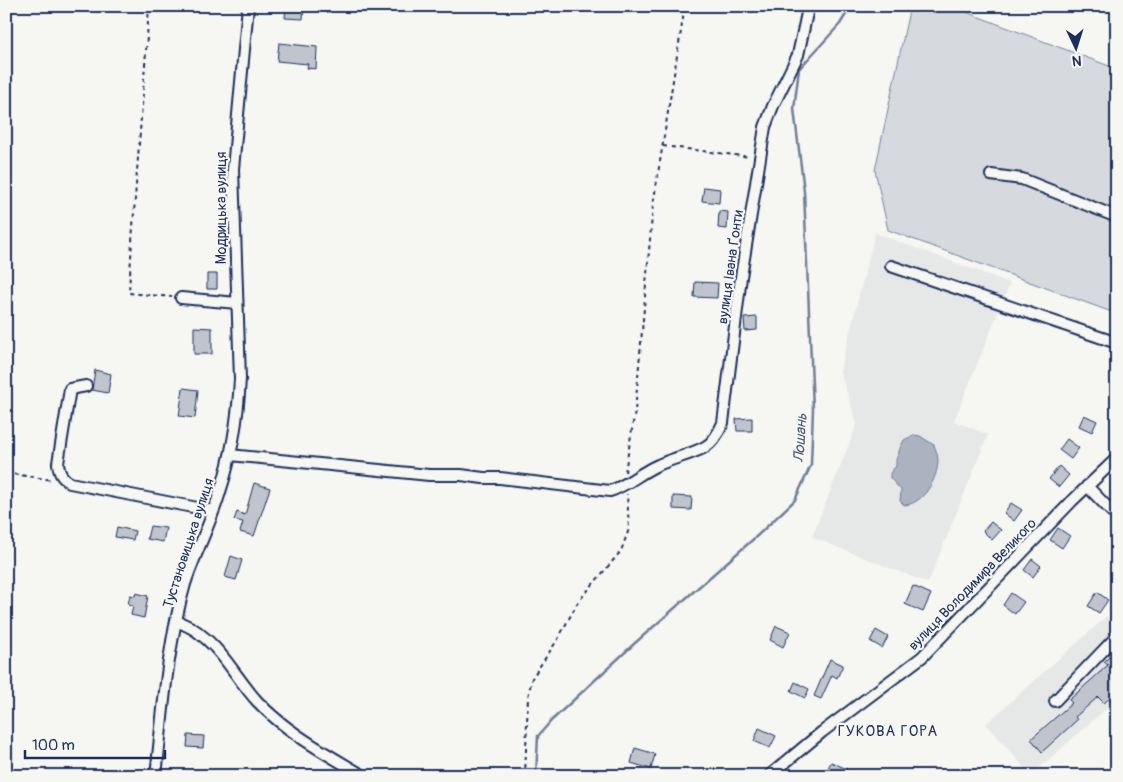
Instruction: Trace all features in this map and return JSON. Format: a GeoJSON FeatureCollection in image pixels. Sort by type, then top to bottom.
{"type":"FeatureCollection","features":[{"type":"Feature","properties":{"kind":"street","name":"Модрицька вулиця"},"geometry":{"type":"LineString","coordinates":[[240,380],[233,169],[248,6]]}},
{"type":"Feature","properties":{"kind":"street","name":"вулиця Івана Ґонти"},"geometry":{"type":"LineString","coordinates":[[230,455],[430,475],[500,478],[610,490],[620,488],[658,464],[705,447],[713,441],[723,423],[741,278],[765,127],[798,55],[807,6]]}},
{"type":"Feature","properties":{"kind":"street"},"geometry":{"type":"LineString","coordinates":[[991,175],[1022,179],[1117,217]]}},
{"type":"Feature","properties":{"kind":"street"},"geometry":{"type":"LineString","coordinates":[[891,266],[1117,343]]}},
{"type":"Feature","properties":{"kind":"street"},"geometry":{"type":"LineString","coordinates":[[181,298],[236,303]]}},
{"type":"Feature","properties":{"kind":"street","name":"Тустановицька вулиця"},"geometry":{"type":"LineString","coordinates":[[156,776],[169,657],[185,585],[220,492],[230,455],[240,380]]}},
{"type":"Feature","properties":{"kind":"street"},"geometry":{"type":"LineString","coordinates":[[86,386],[70,389],[58,463],[59,473],[63,479],[70,483],[213,511]]}},
{"type":"Feature","properties":{"kind":"street","name":"вулиця Володимира Великого"},"geometry":{"type":"LineString","coordinates":[[769,776],[822,732],[922,657],[1087,486],[1117,458]]}},
{"type":"Feature","properties":{"kind":"street"},"geometry":{"type":"LineString","coordinates":[[1087,486],[1117,517]]}},
{"type":"Feature","properties":{"kind":"street"},"geometry":{"type":"LineString","coordinates":[[177,621],[199,632],[217,648],[257,701],[280,721],[305,740],[364,776]]}},
{"type":"Feature","properties":{"kind":"street"},"geometry":{"type":"LineString","coordinates":[[1055,701],[1117,636]]}},
{"type":"Feature","properties":{"kind":"path"},"geometry":{"type":"LineString","coordinates":[[149,6],[129,292],[181,298]]}},
{"type":"Feature","properties":{"kind":"path"},"geometry":{"type":"LineString","coordinates":[[524,776],[528,697],[532,678],[558,639],[578,602],[620,551],[629,529],[625,468],[636,401],[653,205],[685,6]]}},
{"type":"Feature","properties":{"kind":"path"},"geometry":{"type":"LineString","coordinates":[[664,146],[759,158]]}},
{"type":"Feature","properties":{"kind":"path"},"geometry":{"type":"LineString","coordinates":[[6,473],[70,483]]}},
{"type":"Feature","properties":{"kind":"shaded area"},"geometry":{"type":"Polygon","coordinates":[[[910,6],[950,6],[1117,69],[1117,314],[888,230],[875,170],[910,6]]]}},
{"type":"Feature","properties":{"kind":"shaded area"},"geometry":{"type":"Polygon","coordinates":[[[875,233],[1010,283],[954,421],[988,435],[928,583],[812,537],[857,424],[840,371],[875,233]]]}},
{"type":"Feature","properties":{"kind":"shaded area"},"geometry":{"type":"Polygon","coordinates":[[[914,435],[920,436],[934,445],[938,457],[937,468],[932,482],[923,496],[911,504],[904,505],[900,501],[901,490],[890,478],[890,473],[896,466],[896,460],[904,440],[914,435]]]}},
{"type":"Feature","properties":{"kind":"shaded area"},"geometry":{"type":"Polygon","coordinates":[[[1107,616],[1117,627],[1117,699],[1031,775],[986,724],[1107,616]]]}},
{"type":"Feature","properties":{"kind":"building"},"geometry":{"type":"Polygon","coordinates":[[[286,6],[304,6],[303,19],[285,18],[286,6]]]}},
{"type":"Feature","properties":{"kind":"building"},"geometry":{"type":"Polygon","coordinates":[[[279,43],[317,47],[316,69],[307,68],[308,64],[277,61],[279,43]]]}},
{"type":"Feature","properties":{"kind":"building"},"geometry":{"type":"Polygon","coordinates":[[[704,187],[720,189],[719,203],[702,201],[704,187]]]}},
{"type":"Feature","properties":{"kind":"building"},"geometry":{"type":"Polygon","coordinates":[[[719,211],[728,212],[727,229],[718,228],[719,211]]]}},
{"type":"Feature","properties":{"kind":"building"},"geometry":{"type":"Polygon","coordinates":[[[207,274],[217,274],[217,289],[207,289],[207,274]]]}},
{"type":"Feature","properties":{"kind":"building"},"geometry":{"type":"Polygon","coordinates":[[[695,282],[718,283],[717,298],[694,297],[695,282]]]}},
{"type":"Feature","properties":{"kind":"building"},"geometry":{"type":"Polygon","coordinates":[[[757,317],[757,330],[745,331],[744,318],[757,317]]]}},
{"type":"Feature","properties":{"kind":"building"},"geometry":{"type":"Polygon","coordinates":[[[194,327],[212,328],[212,354],[194,354],[194,327]]]}},
{"type":"Feature","properties":{"kind":"building"},"geometry":{"type":"Polygon","coordinates":[[[95,370],[111,374],[108,393],[92,390],[95,370]]]}},
{"type":"Feature","properties":{"kind":"building"},"geometry":{"type":"Polygon","coordinates":[[[183,388],[198,390],[195,418],[179,416],[183,388]]]}},
{"type":"Feature","properties":{"kind":"building"},"geometry":{"type":"Polygon","coordinates":[[[1084,415],[1097,421],[1092,432],[1079,426],[1084,415]]]}},
{"type":"Feature","properties":{"kind":"building"},"geometry":{"type":"Polygon","coordinates":[[[752,418],[752,431],[737,431],[736,419],[752,418]]]}},
{"type":"Feature","properties":{"kind":"building"},"geometry":{"type":"Polygon","coordinates":[[[1067,439],[1079,448],[1071,459],[1059,450],[1067,439]]]}},
{"type":"Feature","properties":{"kind":"building"},"geometry":{"type":"Polygon","coordinates":[[[1059,466],[1069,475],[1059,487],[1049,479],[1059,466]]]}},
{"type":"Feature","properties":{"kind":"building"},"geometry":{"type":"Polygon","coordinates":[[[254,483],[270,488],[254,536],[240,532],[243,522],[234,520],[237,512],[245,515],[254,483]]]}},
{"type":"Feature","properties":{"kind":"building"},"geometry":{"type":"Polygon","coordinates":[[[673,496],[692,497],[691,510],[673,509],[673,496]]]}},
{"type":"Feature","properties":{"kind":"building"},"geometry":{"type":"Polygon","coordinates":[[[1011,503],[1022,510],[1014,521],[1004,513],[1011,503]]]}},
{"type":"Feature","properties":{"kind":"building"},"geometry":{"type":"Polygon","coordinates":[[[991,522],[1001,530],[992,540],[983,531],[991,522]]]}},
{"type":"Feature","properties":{"kind":"building"},"geometry":{"type":"Polygon","coordinates":[[[150,526],[166,528],[163,542],[147,539],[150,526]]]}},
{"type":"Feature","properties":{"kind":"building"},"geometry":{"type":"Polygon","coordinates":[[[117,527],[135,531],[133,540],[115,537],[117,527]]]}},
{"type":"Feature","properties":{"kind":"building"},"geometry":{"type":"Polygon","coordinates":[[[1058,528],[1070,536],[1062,548],[1050,540],[1058,528]]]}},
{"type":"Feature","properties":{"kind":"building"},"geometry":{"type":"Polygon","coordinates":[[[231,556],[242,560],[236,580],[225,577],[231,556]]]}},
{"type":"Feature","properties":{"kind":"building"},"geometry":{"type":"Polygon","coordinates":[[[1032,559],[1041,566],[1033,577],[1024,570],[1032,559]]]}},
{"type":"Feature","properties":{"kind":"building"},"geometry":{"type":"Polygon","coordinates":[[[913,586],[931,594],[923,612],[905,604],[913,586]]]}},
{"type":"Feature","properties":{"kind":"building"},"geometry":{"type":"Polygon","coordinates":[[[1097,592],[1108,600],[1099,613],[1088,606],[1097,592]]]}},
{"type":"Feature","properties":{"kind":"building"},"geometry":{"type":"Polygon","coordinates":[[[136,593],[148,596],[144,618],[131,615],[133,606],[128,605],[130,595],[135,596],[136,593]]]}},
{"type":"Feature","properties":{"kind":"building"},"geometry":{"type":"Polygon","coordinates":[[[1011,593],[1024,602],[1015,614],[1003,605],[1011,593]]]}},
{"type":"Feature","properties":{"kind":"building"},"geometry":{"type":"Polygon","coordinates":[[[776,626],[790,632],[783,647],[770,640],[776,626]]]}},
{"type":"Feature","properties":{"kind":"building"},"geometry":{"type":"Polygon","coordinates":[[[876,630],[888,637],[882,648],[870,641],[876,630]]]}},
{"type":"Feature","properties":{"kind":"building"},"geometry":{"type":"Polygon","coordinates":[[[1113,653],[1117,657],[1117,692],[1104,703],[1098,697],[1075,717],[1077,720],[1042,752],[1031,739],[1072,703],[1069,700],[1108,665],[1104,662],[1113,653]]]}},
{"type":"Feature","properties":{"kind":"building"},"geometry":{"type":"Polygon","coordinates":[[[830,659],[843,665],[837,678],[832,675],[821,699],[814,696],[830,659]]]}},
{"type":"Feature","properties":{"kind":"building"},"geometry":{"type":"Polygon","coordinates":[[[795,682],[809,689],[805,698],[791,691],[795,682]]]}},
{"type":"Feature","properties":{"kind":"building"},"geometry":{"type":"Polygon","coordinates":[[[759,728],[776,736],[770,748],[754,741],[759,728]]]}},
{"type":"Feature","properties":{"kind":"building"},"geometry":{"type":"Polygon","coordinates":[[[188,735],[204,736],[203,748],[187,747],[188,735]]]}},
{"type":"Feature","properties":{"kind":"building"},"geometry":{"type":"Polygon","coordinates":[[[635,748],[655,754],[651,769],[631,763],[635,748]]]}},
{"type":"Feature","properties":{"kind":"building"},"geometry":{"type":"Polygon","coordinates":[[[831,762],[847,769],[844,776],[824,776],[831,762]]]}},
{"type":"Feature","properties":{"kind":"waterway","name":"Лошань"},"geometry":{"type":"LineString","coordinates":[[536,776],[538,736],[552,720],[795,500],[811,465],[813,409],[804,191],[794,109],[799,69],[840,24],[851,6]]}},
{"type":"Feature","properties":{"kind":"district","name":"ГУКОВА ГОРА"},"geometry":{"type":"Point","coordinates":[888,731]}}]}
